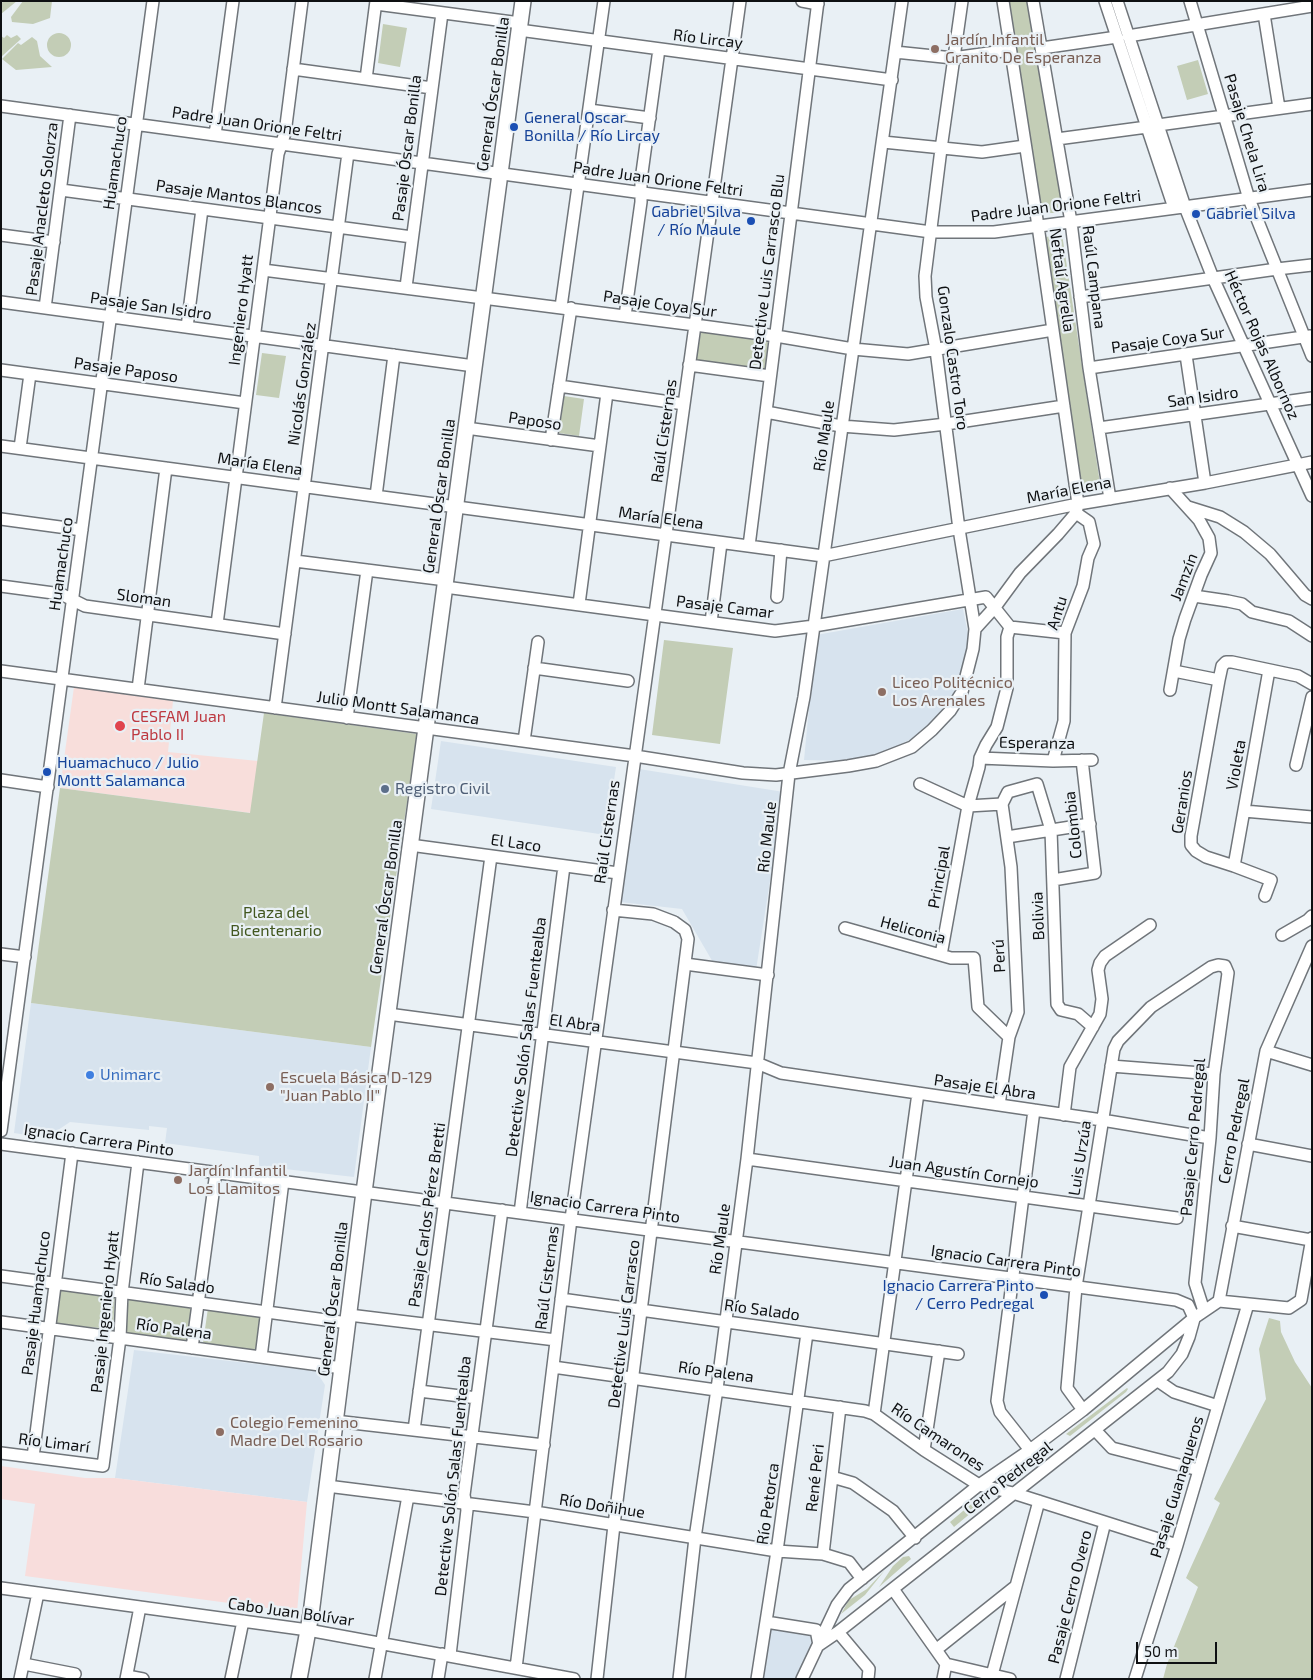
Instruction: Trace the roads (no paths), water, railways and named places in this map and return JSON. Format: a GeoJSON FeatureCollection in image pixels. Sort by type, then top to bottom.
{"type":"FeatureCollection","features":[{"type":"Feature","properties":{"kind":"main road","name":"General Óscar Bonilla"},"geometry":{"type":"LineString","coordinates":[[299,1679],[308,1630],[364,1192],[523,1]]}},
{"type":"Feature","properties":{"kind":"street","name":"Huamachuco"},"geometry":{"type":"LineString","coordinates":[[1,1131],[153,1]]}},
{"type":"Feature","properties":{"kind":"street"},"geometry":{"type":"LineString","coordinates":[[215,135],[233,1]]}},
{"type":"Feature","properties":{"kind":"street","name":"Ingeniero Hyatt"},"geometry":{"type":"LineString","coordinates":[[217,624],[269,218],[278,154],[285,133],[302,1]]}},
{"type":"Feature","properties":{"kind":"street"},"geometry":{"type":"LineString","coordinates":[[551,440],[559,386],[578,184],[604,1]]}},
{"type":"Feature","properties":{"kind":"street","name":"Raúl Cisternas"},"geometry":{"type":"LineString","coordinates":[[507,1679],[513,1667],[535,1512],[595,1042],[740,1]]}},
{"type":"Feature","properties":{"kind":"street"},"geometry":{"type":"LineString","coordinates":[[802,1],[818,2]]}},
{"type":"Feature","properties":{"kind":"street","name":"Río Maule"},"geometry":{"type":"LineString","coordinates":[[679,1679],[695,1538],[717,1389],[747,1159],[790,774],[804,698],[902,1]]}},
{"type":"Feature","properties":{"kind":"street","name":"Gonzalo Castro Toro"},"geometry":{"type":"LineString","coordinates":[[790,774],[876,761],[912,747],[950,711],[962,692],[973,649],[975,629],[959,528],[936,350],[926,297],[926,276],[941,149],[962,1]]}},
{"type":"Feature","properties":{"kind":"street","name":"Neftalí Agrella"},"geometry":{"type":"LineString","coordinates":[[1003,1],[1038,226],[1077,508]]}},
{"type":"Feature","properties":{"kind":"street","name":"Raúl Campana"},"geometry":{"type":"LineString","coordinates":[[1034,1],[1071,222],[1089,368],[1110,499]]}},
{"type":"Feature","properties":{"kind":"street"},"geometry":{"type":"LineString","coordinates":[[1105,1],[1123,36]]}},
{"type":"Feature","properties":{"kind":"street"},"geometry":{"type":"LineString","coordinates":[[1117,1],[1123,36]]}},
{"type":"Feature","properties":{"kind":"street","name":"Pasaje Chela Lira"},"geometry":{"type":"LineString","coordinates":[[1190,1],[1249,199],[1277,269],[1308,337],[1312,356]]}},
{"type":"Feature","properties":{"kind":"street"},"geometry":{"type":"LineString","coordinates":[[366,79],[376,2]]}},
{"type":"Feature","properties":{"kind":"street","name":"Río Lircay"},"geometry":{"type":"LineString","coordinates":[[376,2],[598,41],[892,80]]}},
{"type":"Feature","properties":{"kind":"street","name":"Detective Luis Carrasco Blu"},"geometry":{"type":"LineString","coordinates":[[749,546],[818,2]]}},
{"type":"Feature","properties":{"kind":"street"},"geometry":{"type":"LineString","coordinates":[[1042,48],[1312,6]]}},
{"type":"Feature","properties":{"kind":"street","name":"Pasaje Óscar Bonilla"},"geometry":{"type":"LineString","coordinates":[[406,287],[442,13]]}},
{"type":"Feature","properties":{"kind":"street"},"geometry":{"type":"LineString","coordinates":[[1264,14],[1279,108]]}},
{"type":"Feature","properties":{"kind":"street","name":"Héctor Rojas Albornoz"},"geometry":{"type":"LineString","coordinates":[[1123,36],[1180,207],[1312,496]]}},
{"type":"Feature","properties":{"kind":"street"},"geometry":{"type":"LineString","coordinates":[[625,316],[659,49]]}},
{"type":"Feature","properties":{"kind":"street"},"geometry":{"type":"LineString","coordinates":[[896,52],[953,58],[1010,50]]}},
{"type":"Feature","properties":{"kind":"street"},"geometry":{"type":"LineString","coordinates":[[292,70],[432,88]]}},
{"type":"Feature","properties":{"kind":"street"},"geometry":{"type":"LineString","coordinates":[[1057,140],[1312,104]]}},
{"type":"Feature","properties":{"kind":"street","name":"Padre Juan Orione Feltri"},"geometry":{"type":"LineString","coordinates":[[1,106],[931,232],[994,232],[1312,190]]}},
{"type":"Feature","properties":{"kind":"street"},"geometry":{"type":"LineString","coordinates":[[589,110],[650,118]]}},
{"type":"Feature","properties":{"kind":"street","name":"Pasaje Anacleto Solorza"},"geometry":{"type":"LineString","coordinates":[[46,308],[70,115]]}},
{"type":"Feature","properties":{"kind":"street"},"geometry":{"type":"LineString","coordinates":[[883,142],[982,152],[1025,146]]}},
{"type":"Feature","properties":{"kind":"street","name":"Nicolás González"},"geometry":{"type":"LineString","coordinates":[[275,708],[348,153]]}},
{"type":"Feature","properties":{"kind":"street","name":"Pasaje Mantos Blancos"},"geometry":{"type":"LineString","coordinates":[[61,190],[412,237]]}},
{"type":"Feature","properties":{"kind":"street"},"geometry":{"type":"LineString","coordinates":[[187,327],[202,209]]}},
{"type":"Feature","properties":{"kind":"street"},"geometry":{"type":"LineString","coordinates":[[1,235],[54,242]]}},
{"type":"Feature","properties":{"kind":"street"},"geometry":{"type":"LineString","coordinates":[[1080,297],[1312,265]]}},
{"type":"Feature","properties":{"kind":"street","name":"Pasaje Coya Sur"},"geometry":{"type":"LineString","coordinates":[[263,270],[695,325],[853,349],[908,354],[1053,330]]}},
{"type":"Feature","properties":{"kind":"street","name":"Pasaje San Isidro"},"geometry":{"type":"LineString","coordinates":[[1,302],[474,366]]}},
{"type":"Feature","properties":{"kind":"street","name":"Pasaje Coya Sur"},"geometry":{"type":"LineString","coordinates":[[1089,368],[1308,337]]}},
{"type":"Feature","properties":{"kind":"street"},"geometry":{"type":"LineString","coordinates":[[376,496],[394,355]]}},
{"type":"Feature","properties":{"kind":"street"},"geometry":{"type":"LineString","coordinates":[[1186,355],[1205,482]]}},
{"type":"Feature","properties":{"kind":"street"},"geometry":{"type":"LineString","coordinates":[[689,365],[770,376]]}},
{"type":"Feature","properties":{"kind":"street","name":"Pasaje Paposo"},"geometry":{"type":"LineString","coordinates":[[1,370],[246,403]]}},
{"type":"Feature","properties":{"kind":"street"},"geometry":{"type":"LineString","coordinates":[[20,448],[30,374]]}},
{"type":"Feature","properties":{"kind":"street"},"geometry":{"type":"LineString","coordinates":[[559,386],[684,404]]}},
{"type":"Feature","properties":{"kind":"street"},"geometry":{"type":"LineString","coordinates":[[579,604],[607,393]]}},
{"type":"Feature","properties":{"kind":"street","name":"San Isidro"},"geometry":{"type":"LineString","coordinates":[[1099,428],[1312,398]]}},
{"type":"Feature","properties":{"kind":"street"},"geometry":{"type":"LineString","coordinates":[[766,412],[841,426],[894,430],[1064,406]]}},
{"type":"Feature","properties":{"kind":"street","name":"Paposo"},"geometry":{"type":"LineString","coordinates":[[466,428],[600,446]]}},
{"type":"Feature","properties":{"kind":"street","name":"María Elena"},"geometry":{"type":"LineString","coordinates":[[1,446],[823,556],[959,528],[1077,508],[1110,499],[1312,462]]}},
{"type":"Feature","properties":{"kind":"street"},"geometry":{"type":"LineString","coordinates":[[138,689],[166,468]]}},
{"type":"Feature","properties":{"kind":"street","name":"Jamzín"},"geometry":{"type":"LineString","coordinates":[[1170,488],[1200,520],[1210,538],[1211,554],[1201,575],[1179,639],[1170,690]]}},
{"type":"Feature","properties":{"kind":"street"},"geometry":{"type":"LineString","coordinates":[[1188,507],[1220,517],[1244,532],[1270,554],[1305,595],[1312,599]]}},
{"type":"Feature","properties":{"kind":"street"},"geometry":{"type":"LineString","coordinates":[[975,629],[996,607],[1020,573],[1058,534],[1077,508]]}},
{"type":"Feature","properties":{"kind":"street","name":"Antu"},"geometry":{"type":"LineString","coordinates":[[1053,761],[1064,721],[1065,632],[1082,586],[1088,558],[1094,544],[1089,522],[1077,508]]}},
{"type":"Feature","properties":{"kind":"street"},"geometry":{"type":"LineString","coordinates":[[1,519],[82,530]]}},
{"type":"Feature","properties":{"kind":"street"},"geometry":{"type":"LineString","coordinates":[[711,622],[722,543]]}},
{"type":"Feature","properties":{"kind":"street"},"geometry":{"type":"LineString","coordinates":[[777,597],[781,550]]}},
{"type":"Feature","properties":{"kind":"street","name":"Pasaje Camar"},"geometry":{"type":"LineString","coordinates":[[295,561],[366,570],[579,604],[775,631],[986,597],[996,607]]}},
{"type":"Feature","properties":{"kind":"street"},"geometry":{"type":"LineString","coordinates":[[347,718],[366,570]]}},
{"type":"Feature","properties":{"kind":"street","name":"Sloman"},"geometry":{"type":"LineString","coordinates":[[1,586],[61,594],[84,606],[285,634]]}},
{"type":"Feature","properties":{"kind":"street"},"geometry":{"type":"LineString","coordinates":[[1194,596],[1242,604],[1252,612],[1289,621],[1312,636]]}},
{"type":"Feature","properties":{"kind":"street"},"geometry":{"type":"LineString","coordinates":[[996,607],[1010,627],[1065,632]]}},
{"type":"Feature","properties":{"kind":"street","name":"Principal"},"geometry":{"type":"LineString","coordinates":[[941,955],[968,806],[980,758],[997,727],[1004,705],[1007,688],[1007,637],[1010,627]]}},
{"type":"Feature","properties":{"kind":"street"},"geometry":{"type":"LineString","coordinates":[[524,741],[538,642]]}},
{"type":"Feature","properties":{"kind":"street","name":"Geranios"},"geometry":{"type":"LineString","coordinates":[[1265,896],[1271,880],[1206,857],[1196,851],[1191,845],[1191,836],[1222,666],[1226,662],[1269,670]]}},
{"type":"Feature","properties":{"kind":"street"},"geometry":{"type":"LineString","coordinates":[[534,668],[628,682]]}},
{"type":"Feature","properties":{"kind":"street"},"geometry":{"type":"LineString","coordinates":[[1269,670],[1298,676],[1312,684]]}},
{"type":"Feature","properties":{"kind":"street","name":"Violeta"},"geometry":{"type":"LineString","coordinates":[[1234,866],[1269,670]]}},
{"type":"Feature","properties":{"kind":"street","name":"Julio Montt Salamanca"},"geometry":{"type":"LineString","coordinates":[[1,671],[635,756],[743,773],[790,774]]}},
{"type":"Feature","properties":{"kind":"street"},"geometry":{"type":"LineString","coordinates":[[1174,671],[1219,680]]}},
{"type":"Feature","properties":{"kind":"street"},"geometry":{"type":"LineString","coordinates":[[1296,765],[1312,696]]}},
{"type":"Feature","properties":{"kind":"street","name":"Esperanza"},"geometry":{"type":"LineString","coordinates":[[980,758],[1053,761],[1087,760]]}},
{"type":"Feature","properties":{"kind":"street","name":"Colombia"},"geometry":{"type":"LineString","coordinates":[[1053,880],[1095,873],[1090,824],[1087,760]]}},
{"type":"Feature","properties":{"kind":"street"},"geometry":{"type":"LineString","coordinates":[[1,780],[48,787]]}},
{"type":"Feature","properties":{"kind":"street"},"geometry":{"type":"LineString","coordinates":[[920,784],[968,806],[1002,804]]}},
{"type":"Feature","properties":{"kind":"street","name":"Bolivia"},"geometry":{"type":"LineString","coordinates":[[1002,804],[1008,792],[1037,784],[1051,830],[1057,1004],[1061,1010],[1078,1014],[1093,1027]]}},
{"type":"Feature","properties":{"kind":"street","name":"Perú"},"geometry":{"type":"LineString","coordinates":[[999,1105],[1009,1037],[1018,1012],[1011,867],[1002,804]]}},
{"type":"Feature","properties":{"kind":"street"},"geometry":{"type":"LineString","coordinates":[[1244,811],[1312,817]]}},
{"type":"Feature","properties":{"kind":"street"},"geometry":{"type":"LineString","coordinates":[[1007,837],[1090,824]]}},
{"type":"Feature","properties":{"kind":"street","name":"El Laco"},"geometry":{"type":"LineString","coordinates":[[410,845],[618,873]]}},
{"type":"Feature","properties":{"kind":"street","name":"Pasaje Carlos Pérez Bretti"},"geometry":{"type":"LineString","coordinates":[[414,1430],[491,856]]}},
{"type":"Feature","properties":{"kind":"street","name":"Detective Solón Salas Fuentealba"},"geometry":{"type":"LineString","coordinates":[[520,1213],[564,866]]}},
{"type":"Feature","properties":{"kind":"street","name":"Detective Luis Carrasco"},"geometry":{"type":"LineString","coordinates":[[597,1679],[614,1524],[688,940],[685,930],[674,922],[653,914],[613,910]]}},
{"type":"Feature","properties":{"kind":"street"},"geometry":{"type":"LineString","coordinates":[[1282,935],[1312,916]]}},
{"type":"Feature","properties":{"kind":"street"},"geometry":{"type":"LineString","coordinates":[[1064,1114],[1070,1067],[1100,1014],[1102,999],[1098,970],[1100,963],[1105,956],[1150,925]]}},
{"type":"Feature","properties":{"kind":"street","name":"Heliconia"},"geometry":{"type":"LineString","coordinates":[[845,928],[951,958],[974,958],[978,1006],[1009,1037]]}},
{"type":"Feature","properties":{"kind":"street","name":"Cerro Pedregal"},"geometry":{"type":"LineString","coordinates":[[802,1679],[837,1605],[849,1589],[915,1538],[979,1484],[1030,1450],[1219,1301],[1266,1051],[1312,946]]}},
{"type":"Feature","properties":{"kind":"street"},"geometry":{"type":"LineString","coordinates":[[1,954],[25,957]]}},
{"type":"Feature","properties":{"kind":"street"},"geometry":{"type":"LineString","coordinates":[[685,964],[768,975]]}},
{"type":"Feature","properties":{"kind":"street","name":"Luis Urzúa"},"geometry":{"type":"LineString","coordinates":[[1082,1410],[1067,1388],[1076,1287],[1114,1049],[1118,1041],[1151,1007],[1211,967],[1225,966]]}},
{"type":"Feature","properties":{"kind":"street","name":"Pasaje Cerro Pedregal"},"geometry":{"type":"LineString","coordinates":[[1199,1315],[1195,1283],[1210,1138],[1214,1074],[1228,973],[1225,966]]}},
{"type":"Feature","properties":{"kind":"street","name":"El Abra"},"geometry":{"type":"LineString","coordinates":[[388,1014],[757,1063]]}},
{"type":"Feature","properties":{"kind":"street"},"geometry":{"type":"LineString","coordinates":[[1266,1051],[1312,1065]]}},
{"type":"Feature","properties":{"kind":"street","name":"Pasaje El Abra"},"geometry":{"type":"LineString","coordinates":[[757,1063],[781,1074],[1064,1114],[1210,1138]]}},
{"type":"Feature","properties":{"kind":"street"},"geometry":{"type":"LineString","coordinates":[[1111,1066],[1214,1074]]}},
{"type":"Feature","properties":{"kind":"street","name":"Río Camarones"},"geometry":{"type":"LineString","coordinates":[[918,1093],[874,1414],[924,1450],[979,1484],[1177,1545]]}},
{"type":"Feature","properties":{"kind":"street"},"geometry":{"type":"LineString","coordinates":[[1030,1450],[997,1407],[1034,1110]]}},
{"type":"Feature","properties":{"kind":"street","name":"Ignacio Carrera Pinto"},"geometry":{"type":"LineString","coordinates":[[1,1144],[1176,1300],[1188,1305],[1199,1315]]}},
{"type":"Feature","properties":{"kind":"street"},"geometry":{"type":"LineString","coordinates":[[1248,1144],[1312,1156]]}},
{"type":"Feature","properties":{"kind":"street","name":"Pasaje Huamachuco"},"geometry":{"type":"LineString","coordinates":[[33,1457],[72,1153]]}},
{"type":"Feature","properties":{"kind":"street","name":"Juan Agustín Cornejo"},"geometry":{"type":"LineString","coordinates":[[747,1159],[1177,1218]]}},
{"type":"Feature","properties":{"kind":"street","name":"Pasaje Ingeniero Hyatt"},"geometry":{"type":"LineString","coordinates":[[103,1466],[120,1338],[122,1292],[138,1162]]}},
{"type":"Feature","properties":{"kind":"street"},"geometry":{"type":"LineString","coordinates":[[192,1348],[216,1172]]}},
{"type":"Feature","properties":{"kind":"street"},"geometry":{"type":"LineString","coordinates":[[261,1357],[284,1181]]}},
{"type":"Feature","properties":{"kind":"street","name":"Detective Solón Salas Fuentealba"},"geometry":{"type":"LineString","coordinates":[[438,1679],[446,1654],[467,1510],[464,1496],[502,1210]]}},
{"type":"Feature","properties":{"kind":"street"},"geometry":{"type":"LineString","coordinates":[[1219,1301],[1289,1308],[1301,1300],[1312,1239],[1232,1226]]}},
{"type":"Feature","properties":{"kind":"street","name":"Río Salado"},"geometry":{"type":"LineString","coordinates":[[1,1276],[267,1312],[348,1319]]}},
{"type":"Feature","properties":{"kind":"street","name":"Río Salado"},"geometry":{"type":"LineString","coordinates":[[561,1299],[958,1354]]}},
{"type":"Feature","properties":{"kind":"street","name":"Pasaje Guanaqueros"},"geometry":{"type":"LineString","coordinates":[[1135,1679],[1177,1545],[1248,1304]]}},
{"type":"Feature","properties":{"kind":"street","name":"Cerro Pedregal"},"geometry":{"type":"LineString","coordinates":[[819,1645],[894,1589],[1158,1381],[1182,1354],[1199,1315]]}},
{"type":"Feature","properties":{"kind":"street"},"geometry":{"type":"LineString","coordinates":[[348,1319],[428,1325],[556,1340]]}},
{"type":"Feature","properties":{"kind":"street","name":"Río Palena"},"geometry":{"type":"LineString","coordinates":[[1,1322],[342,1368]]}},
{"type":"Feature","properties":{"kind":"street","name":"Río Petorca"},"geometry":{"type":"LineString","coordinates":[[757,1679],[799,1400],[807,1333]]}},
{"type":"Feature","properties":{"kind":"street"},"geometry":{"type":"LineString","coordinates":[[924,1450],[938,1351]]}},
{"type":"Feature","properties":{"kind":"street","name":"Río Palena"},"geometry":{"type":"LineString","coordinates":[[553,1367],[799,1400],[874,1414]]}},
{"type":"Feature","properties":{"kind":"street"},"geometry":{"type":"LineString","coordinates":[[1158,1381],[1174,1392],[1218,1406]]}},
{"type":"Feature","properties":{"kind":"street"},"geometry":{"type":"LineString","coordinates":[[419,1391],[476,1398]]}},
{"type":"Feature","properties":{"kind":"street","name":"René Peri"},"geometry":{"type":"LineString","coordinates":[[823,1554],[840,1407]]}},
{"type":"Feature","properties":{"kind":"street"},"geometry":{"type":"LineString","coordinates":[[335,1420],[544,1445]]}},
{"type":"Feature","properties":{"kind":"street"},"geometry":{"type":"LineString","coordinates":[[1096,1431],[1112,1448],[1199,1470]]}},
{"type":"Feature","properties":{"kind":"street","name":"Río Limarí"},"geometry":{"type":"LineString","coordinates":[[1,1453],[103,1466]]}},
{"type":"Feature","properties":{"kind":"street"},"geometry":{"type":"LineString","coordinates":[[832,1477],[853,1482],[893,1511],[915,1538]]}},
{"type":"Feature","properties":{"kind":"street","name":"Río Doñihue"},"geometry":{"type":"LineString","coordinates":[[327,1486],[535,1512],[777,1551],[823,1554],[849,1562],[862,1580]]}},
{"type":"Feature","properties":{"kind":"street"},"geometry":{"type":"LineString","coordinates":[[375,1679],[408,1496]]}},
{"type":"Feature","properties":{"kind":"street"},"geometry":{"type":"LineString","coordinates":[[992,1674],[1038,1502]]}},
{"type":"Feature","properties":{"kind":"street","name":"Pasaje Cerro Overo"},"geometry":{"type":"LineString","coordinates":[[1066,1679],[1105,1522]]}},
{"type":"Feature","properties":{"kind":"street"},"geometry":{"type":"LineString","coordinates":[[937,1650],[1016,1586]]}},
{"type":"Feature","properties":{"kind":"street","name":"Cabo Juan Bolívar"},"geometry":{"type":"LineString","coordinates":[[1,1588],[308,1630],[382,1642],[574,1679]]}},
{"type":"Feature","properties":{"kind":"street"},"geometry":{"type":"LineString","coordinates":[[894,1589],[946,1664],[943,1679]]}},
{"type":"Feature","properties":{"kind":"street"},"geometry":{"type":"LineString","coordinates":[[20,1679],[38,1593]]}},
{"type":"Feature","properties":{"kind":"street"},"geometry":{"type":"LineString","coordinates":[[140,1607],[126,1677],[144,1679]]}},
{"type":"Feature","properties":{"kind":"street"},"geometry":{"type":"LineString","coordinates":[[231,1679],[243,1621]]}},
{"type":"Feature","properties":{"kind":"street"},"geometry":{"type":"LineString","coordinates":[[766,1622],[816,1630],[819,1645]]}},
{"type":"Feature","properties":{"kind":"street"},"geometry":{"type":"LineString","coordinates":[[838,1632],[869,1669],[868,1679]]}},
{"type":"Feature","properties":{"kind":"street"},"geometry":{"type":"LineString","coordinates":[[24,1664],[75,1674]]}},
{"type":"Feature","properties":{"kind":"street"},"geometry":{"type":"LineString","coordinates":[[946,1664],[1010,1679]]}},
{"type":"Feature","properties":{"kind":"place","name":"Jardín Infantil Granito De Esperanza"},"geometry":{"type":"Point","coordinates":[935,49]}},
{"type":"Feature","properties":{"kind":"place","name":"General Oscar Bonilla / Río Lircay"},"geometry":{"type":"Point","coordinates":[514,127]}},
{"type":"Feature","properties":{"kind":"place","name":"Gabriel Silva"},"geometry":{"type":"Point","coordinates":[1196,214]}},
{"type":"Feature","properties":{"kind":"place","name":"Gabriel Silva / Río Maule"},"geometry":{"type":"Point","coordinates":[751,221]}},
{"type":"Feature","properties":{"kind":"place","name":"Liceo Politécnico Los Arenales"},"geometry":{"type":"Point","coordinates":[882,692]}},
{"type":"Feature","properties":{"kind":"place","name":"CESFAM Juan Pablo II"},"geometry":{"type":"Point","coordinates":[120,726]}},
{"type":"Feature","properties":{"kind":"place","name":"Huamachuco / Julio Montt Salamanca"},"geometry":{"type":"Point","coordinates":[47,772]}},
{"type":"Feature","properties":{"kind":"place","name":"Registro Civil"},"geometry":{"type":"Point","coordinates":[385,789]}},
{"type":"Feature","properties":{"kind":"place","name":"Unimarc"},"geometry":{"type":"Point","coordinates":[90,1075]}},
{"type":"Feature","properties":{"kind":"place","name":"Escuela Básica D-129 \"Juan Pablo II\""},"geometry":{"type":"Point","coordinates":[270,1087]}},
{"type":"Feature","properties":{"kind":"place","name":"Jardín Infantil Los Llamitos"},"geometry":{"type":"Point","coordinates":[178,1180]}},
{"type":"Feature","properties":{"kind":"place","name":"Ignacio Carrera Pinto / Cerro Pedregal"},"geometry":{"type":"Point","coordinates":[1044,1295]}},
{"type":"Feature","properties":{"kind":"place","name":"Colegio Femenino Madre Del Rosario"},"geometry":{"type":"Point","coordinates":[220,1432]}},
{"type":"Feature","properties":{"kind":"park label","name":"Plaza del Bicentenario"},"geometry":{"type":"Point","coordinates":[276,922]}}]}
